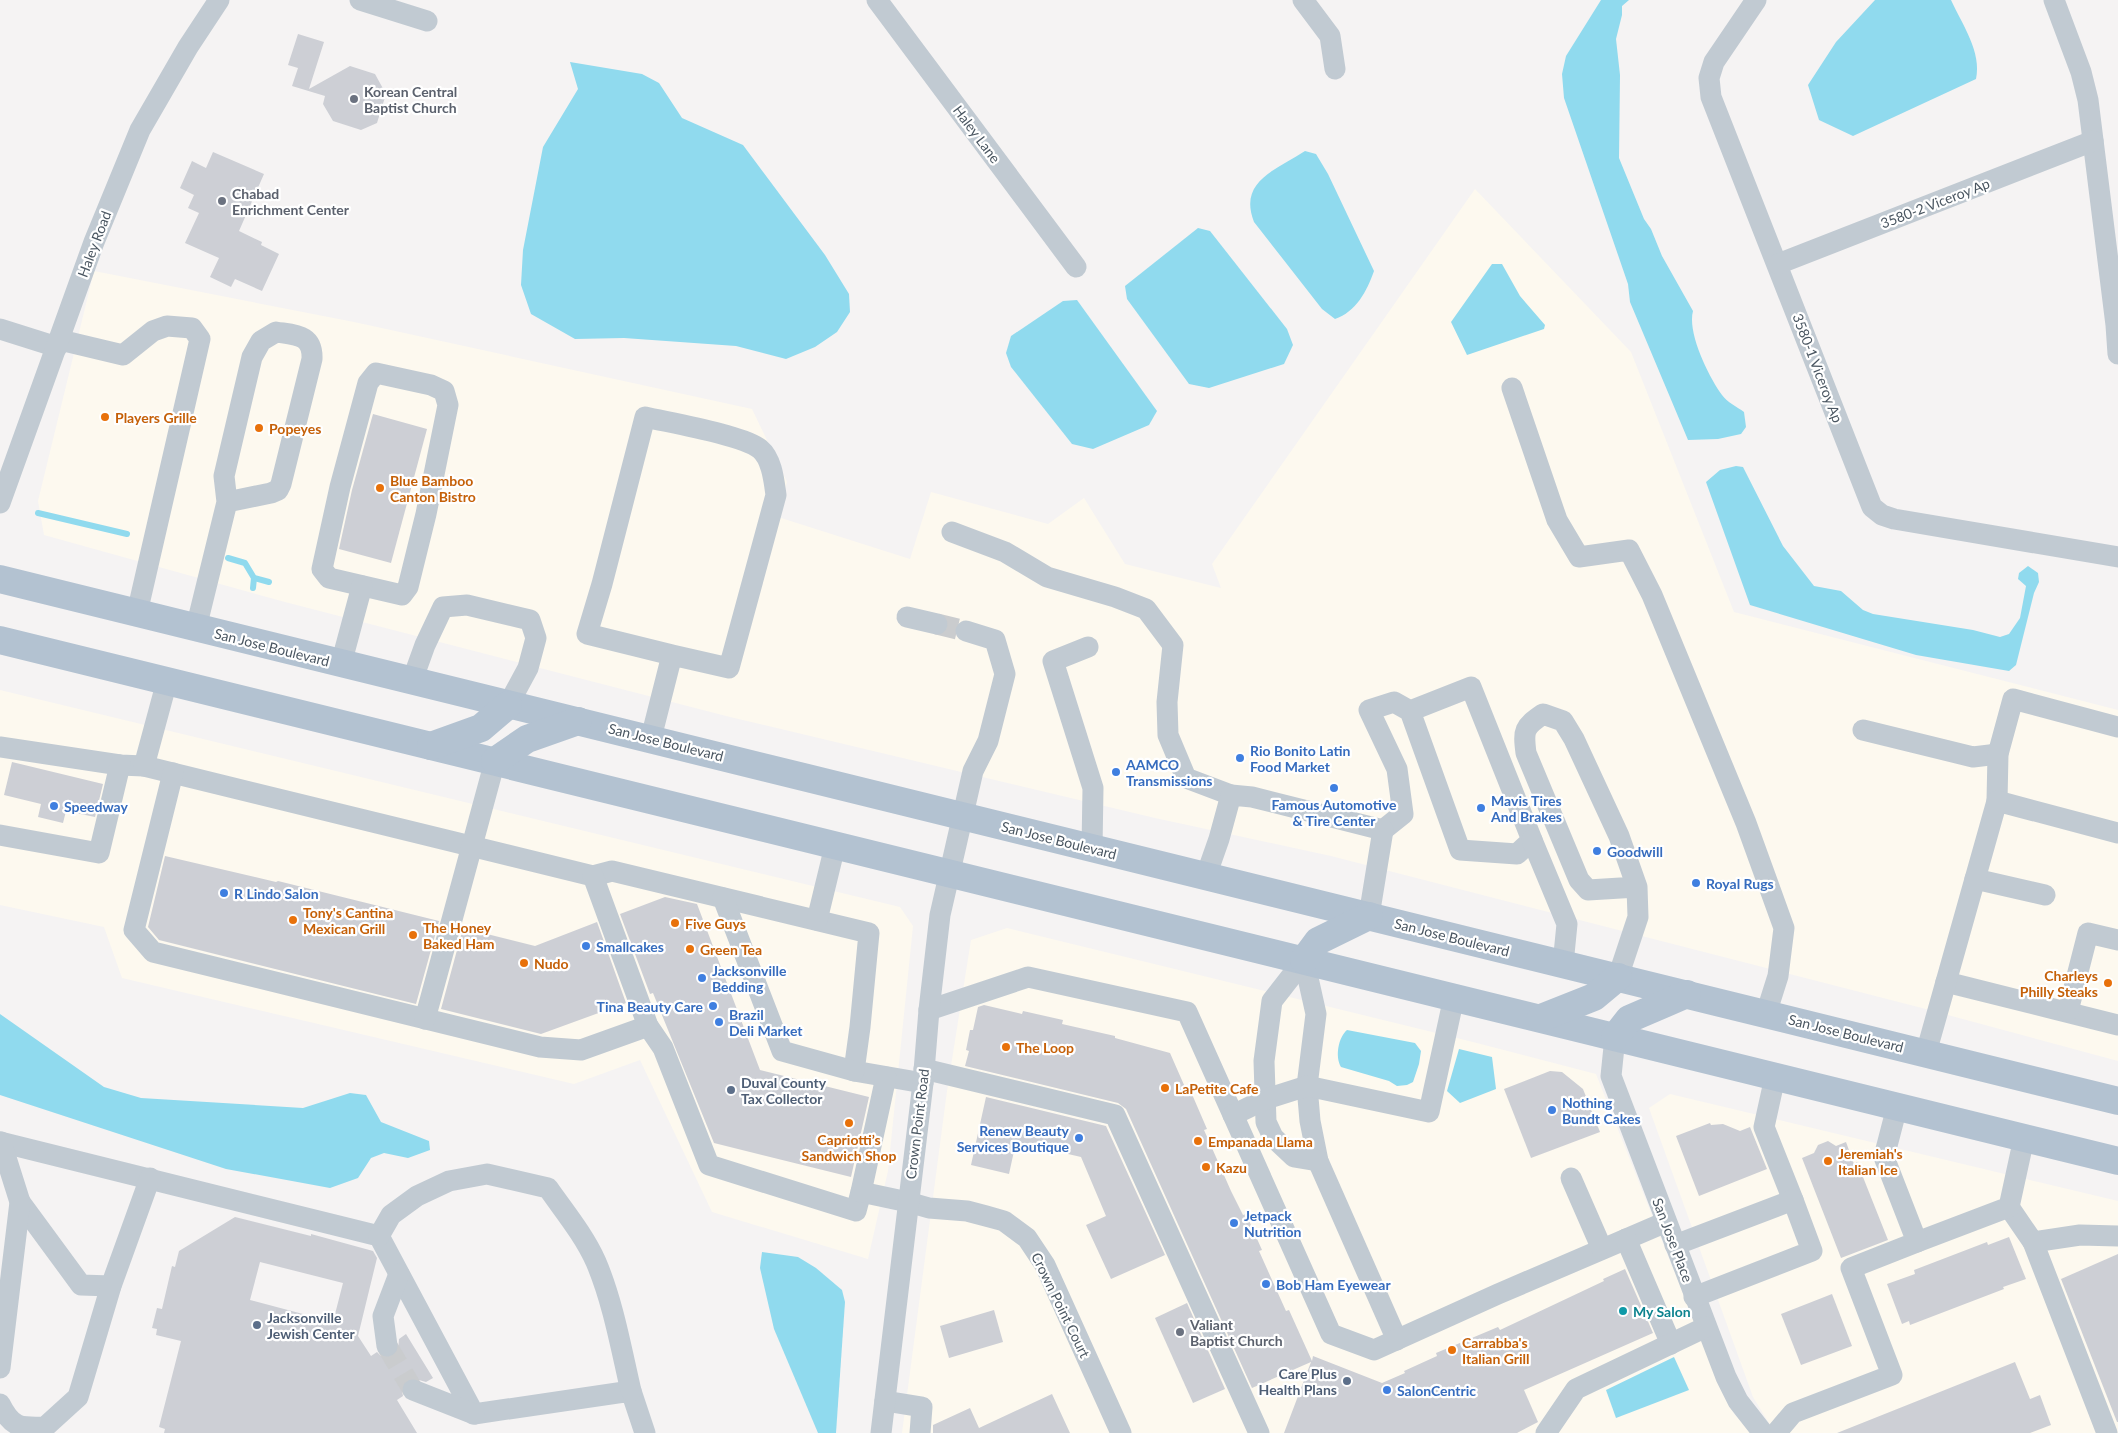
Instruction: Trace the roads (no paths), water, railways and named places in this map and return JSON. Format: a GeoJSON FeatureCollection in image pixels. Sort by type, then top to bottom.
{"type":"FeatureCollection","features":[{"type":"Feature","properties":{"kind":"main road","name":"San Jose Boulevard"},"geometry":{"type":"LineString","coordinates":[[0,579],[508,705],[652,738],[2118,1101]]}},
{"type":"Feature","properties":{"kind":"main road"},"geometry":{"type":"LineString","coordinates":[[0,640],[2118,1161]]}},
{"type":"Feature","properties":{"kind":"main road"},"geometry":{"type":"LineString","coordinates":[[431,746],[481,728],[508,705]]}},
{"type":"Feature","properties":{"kind":"main road"},"geometry":{"type":"LineString","coordinates":[[495,761],[527,740],[578,721]]}},
{"type":"Feature","properties":{"kind":"main road"},"geometry":{"type":"LineString","coordinates":[[1304,960],[1318,941],[1369,916]]}},
{"type":"Feature","properties":{"kind":"main road"},"geometry":{"type":"LineString","coordinates":[[1541,1018],[1594,996],[1618,977]]}},
{"type":"Feature","properties":{"kind":"main road"},"geometry":{"type":"LineString","coordinates":[[1615,1037],[1629,1019],[1687,994]]}},
{"type":"Feature","properties":{"kind":"street","name":"Haley Road"},"geometry":{"type":"LineString","coordinates":[[0,503],[59,344],[94,242],[140,130],[188,47],[219,0]]}},
{"type":"Feature","properties":{"kind":"street"},"geometry":{"type":"LineString","coordinates":[[360,0],[427,20]]}},
{"type":"Feature","properties":{"kind":"street","name":"Haley Lane"},"geometry":{"type":"LineString","coordinates":[[877,0],[1076,267]]}},
{"type":"Feature","properties":{"kind":"street"},"geometry":{"type":"LineString","coordinates":[[1303,0],[1330,36],[1335,69]]}},
{"type":"Feature","properties":{"kind":"street","name":"3580-1 Viceroy Ap"},"geometry":{"type":"LineString","coordinates":[[1756,0],[1714,62],[1709,78],[1711,97],[1872,506],[1882,515],[1894,519],[2118,557]]}},
{"type":"Feature","properties":{"kind":"street"},"geometry":{"type":"LineString","coordinates":[[2054,0],[2081,72],[2088,100],[2118,354]]}},
{"type":"Feature","properties":{"kind":"street","name":"3580-2 Viceroy Ap"},"geometry":{"type":"LineString","coordinates":[[1778,264],[2093,141]]}},
{"type":"Feature","properties":{"kind":"street"},"geometry":{"type":"LineString","coordinates":[[0,329],[59,344],[123,355],[153,331],[167,326],[192,328],[200,339],[137,613]]}},
{"type":"Feature","properties":{"kind":"street"},"geometry":{"type":"LineString","coordinates":[[196,628],[226,502],[224,476],[256,348],[261,341],[276,332],[301,336],[306,339],[312,350],[312,359],[281,484],[278,490],[271,493],[226,502]]}},
{"type":"Feature","properties":{"kind":"street"},"geometry":{"type":"LineString","coordinates":[[376,373],[431,385],[444,391],[448,404],[426,514],[408,587],[402,595],[362,586],[330,578],[322,569],[340,487],[368,382],[376,373]]}},
{"type":"Feature","properties":{"kind":"street"},"geometry":{"type":"LineString","coordinates":[[1512,388],[1556,520],[1579,558],[1629,550],[1652,595],[1746,823],[1784,928],[1778,976],[1766,1014]]}},
{"type":"Feature","properties":{"kind":"street"},"geometry":{"type":"LineString","coordinates":[[645,417],[738,439],[761,450],[773,472],[776,495],[729,668],[672,655],[587,634],[602,584],[645,417]]}},
{"type":"Feature","properties":{"kind":"street"},"geometry":{"type":"LineString","coordinates":[[952,532],[1005,552],[1047,577],[1115,597],[1146,609],[1173,645],[1167,702],[1168,735],[1186,778],[1231,795],[1252,797],[1384,830]]}},
{"type":"Feature","properties":{"kind":"street"},"geometry":{"type":"LineString","coordinates":[[341,664],[362,586]]}},
{"type":"Feature","properties":{"kind":"street"},"geometry":{"type":"LineString","coordinates":[[412,681],[425,646],[443,607],[467,605],[530,620],[536,638],[528,668],[508,705]]}},
{"type":"Feature","properties":{"kind":"street"},"geometry":{"type":"LineString","coordinates":[[907,616],[937,624]]}},
{"type":"Feature","properties":{"kind":"street","name":"Crown Point Road"},"geometry":{"type":"LineString","coordinates":[[882,1433],[940,915],[973,771],[988,742],[1005,674],[995,640],[966,631]]}},
{"type":"Feature","properties":{"kind":"street"},"geometry":{"type":"LineString","coordinates":[[1088,647],[1053,661],[1093,788],[1092,848]]}},
{"type":"Feature","properties":{"kind":"street"},"geometry":{"type":"LineString","coordinates":[[652,738],[672,655]]}},
{"type":"Feature","properties":{"kind":"street"},"geometry":{"type":"LineString","coordinates":[[144,766],[166,681]]}},
{"type":"Feature","properties":{"kind":"street"},"geometry":{"type":"LineString","coordinates":[[1410,711],[1471,687],[1567,924],[1563,964]]}},
{"type":"Feature","properties":{"kind":"street"},"geometry":{"type":"LineString","coordinates":[[1926,1053],[1976,879],[1996,801],[1998,754],[2013,699],[2118,727]]}},
{"type":"Feature","properties":{"kind":"street"},"geometry":{"type":"LineString","coordinates":[[1369,916],[1384,830],[1403,814],[1396,769],[1369,710],[1394,702],[1410,711],[1460,850],[1517,854],[1532,840]]}},
{"type":"Feature","properties":{"kind":"street"},"geometry":{"type":"LineString","coordinates":[[1618,977],[1638,917],[1637,887],[1619,836],[1574,739],[1563,721],[1544,714],[1527,726],[1524,735],[1526,753],[1579,880],[1588,890],[1637,887]]}},
{"type":"Feature","properties":{"kind":"street"},"geometry":{"type":"LineString","coordinates":[[1862,730],[1973,757],[1998,754]]}},
{"type":"Feature","properties":{"kind":"street"},"geometry":{"type":"LineString","coordinates":[[0,748],[120,765],[144,766],[593,876],[612,870],[869,933],[854,1071]]}},
{"type":"Feature","properties":{"kind":"street"},"geometry":{"type":"LineString","coordinates":[[426,1019],[495,761]]}},
{"type":"Feature","properties":{"kind":"street"},"geometry":{"type":"LineString","coordinates":[[0,835],[99,853],[120,765]]}},
{"type":"Feature","properties":{"kind":"street"},"geometry":{"type":"LineString","coordinates":[[173,773],[134,930],[153,952],[478,1030],[540,1047],[582,1050],[648,1026]]}},
{"type":"Feature","properties":{"kind":"street"},"geometry":{"type":"LineString","coordinates":[[1206,876],[1219,839],[1231,795]]}},
{"type":"Feature","properties":{"kind":"street"},"geometry":{"type":"LineString","coordinates":[[1996,801],[2118,833]]}},
{"type":"Feature","properties":{"kind":"street"},"geometry":{"type":"LineString","coordinates":[[817,920],[835,846]]}},
{"type":"Feature","properties":{"kind":"street"},"geometry":{"type":"LineString","coordinates":[[593,876],[648,1026],[663,1048],[708,1165],[856,1211],[886,1077]]}},
{"type":"Feature","properties":{"kind":"street"},"geometry":{"type":"LineString","coordinates":[[1976,879],[2045,895]]}},
{"type":"Feature","properties":{"kind":"street"},"geometry":{"type":"LineString","coordinates":[[723,898],[782,1051],[854,1071],[886,1077],[923,1076],[1115,1115],[1259,1433]]}},
{"type":"Feature","properties":{"kind":"street"},"geometry":{"type":"LineString","coordinates":[[2068,1011],[2088,933],[2118,940]]}},
{"type":"Feature","properties":{"kind":"street"},"geometry":{"type":"LineString","coordinates":[[1304,960],[1316,1014],[1307,1086],[1310,1121],[1318,1161],[1397,1340]]}},
{"type":"Feature","properties":{"kind":"street"},"geometry":{"type":"LineString","coordinates":[[1304,960],[1272,1001],[1264,1061],[1266,1122],[1273,1137],[1294,1157],[1318,1161]]}},
{"type":"Feature","properties":{"kind":"street"},"geometry":{"type":"LineString","coordinates":[[929,1010],[1028,977],[1187,1012],[1331,1334],[1374,1350],[1498,1294],[1666,1222]]}},
{"type":"Feature","properties":{"kind":"street"},"geometry":{"type":"LineString","coordinates":[[1946,982],[2118,1025]]}},
{"type":"Feature","properties":{"kind":"street"},"geometry":{"type":"LineString","coordinates":[[1233,1115],[1266,1099],[1307,1086],[1429,1112],[1454,997]]}},
{"type":"Feature","properties":{"kind":"street","name":"San Jose Place"},"geometry":{"type":"LineString","coordinates":[[1615,1037],[1611,1076],[1706,1327],[1738,1401],[1763,1433]]}},
{"type":"Feature","properties":{"kind":"street"},"geometry":{"type":"LineString","coordinates":[[1694,1297],[1812,1251],[1764,1128],[1775,1077]]}},
{"type":"Feature","properties":{"kind":"street"},"geometry":{"type":"LineString","coordinates":[[1897,1107],[1884,1157],[1917,1242]]}},
{"type":"Feature","properties":{"kind":"street"},"geometry":{"type":"LineString","coordinates":[[2024,1138],[2009,1206],[2033,1242],[2107,1433]]}},
{"type":"Feature","properties":{"kind":"street"},"geometry":{"type":"LineString","coordinates":[[1,1142],[379,1236],[474,1414]]}},
{"type":"Feature","properties":{"kind":"street"},"geometry":{"type":"LineString","coordinates":[[1,1142],[20,1202],[81,1285],[111,1286]]}},
{"type":"Feature","properties":{"kind":"street"},"geometry":{"type":"LineString","coordinates":[[379,1236],[392,1216],[417,1196],[449,1181],[487,1174],[548,1188],[582,1237],[596,1262],[614,1322],[631,1391],[645,1433]]}},
{"type":"Feature","properties":{"kind":"street"},"geometry":{"type":"LineString","coordinates":[[0,1404],[7,1419],[23,1428],[45,1427],[78,1397],[111,1286],[150,1178]]}},
{"type":"Feature","properties":{"kind":"street"},"geometry":{"type":"LineString","coordinates":[[1571,1178],[1602,1250]]}},
{"type":"Feature","properties":{"kind":"street","name":"Crown Point Court"},"geometry":{"type":"LineString","coordinates":[[861,1192],[929,1208],[967,1211],[986,1216],[1004,1222],[1027,1238],[1045,1265],[1121,1433]]}},
{"type":"Feature","properties":{"kind":"street"},"geometry":{"type":"LineString","coordinates":[[1675,1245],[1792,1200]]}},
{"type":"Feature","properties":{"kind":"street"},"geometry":{"type":"LineString","coordinates":[[0,1368],[20,1202]]}},
{"type":"Feature","properties":{"kind":"street"},"geometry":{"type":"LineString","coordinates":[[1776,1433],[1793,1413],[1892,1375],[1851,1268],[2009,1206]]}},
{"type":"Feature","properties":{"kind":"street"},"geometry":{"type":"LineString","coordinates":[[2033,1242],[2080,1235],[2118,1236]]}},
{"type":"Feature","properties":{"kind":"street"},"geometry":{"type":"LineString","coordinates":[[1626,1240],[1671,1344]]}},
{"type":"Feature","properties":{"kind":"street"},"geometry":{"type":"LineString","coordinates":[[387,1346],[383,1316],[399,1274]]}},
{"type":"Feature","properties":{"kind":"street"},"geometry":{"type":"LineString","coordinates":[[1546,1433],[1576,1389],[1706,1327]]}},
{"type":"Feature","properties":{"kind":"street"},"geometry":{"type":"LineString","coordinates":[[413,1390],[474,1414],[631,1391]]}},
{"type":"Feature","properties":{"kind":"street"},"geometry":{"type":"LineString","coordinates":[[885,1401],[922,1407],[920,1433]]}},
{"type":"Feature","properties":{"kind":"water"},"geometry":{"type":"Polygon","coordinates":[[[1601,0],[1629,0],[1622,6],[1622,15],[1616,39],[1620,75],[1619,158],[1644,219],[1651,229],[1662,256],[1693,311],[1693,331],[1700,354],[1724,398],[1744,412],[1746,427],[1741,434],[1718,439],[1688,440],[1630,302],[1628,284],[1564,98],[1562,74],[1566,56],[1601,0]]]}},
{"type":"Feature","properties":{"kind":"water"},"geometry":{"type":"Polygon","coordinates":[[[1875,0],[1951,0],[1974,48],[1977,69],[1976,79],[1853,136],[1819,120],[1808,85],[1836,42],[1875,0]]]}},
{"type":"Feature","properties":{"kind":"water"},"geometry":{"type":"Polygon","coordinates":[[[570,62],[642,74],[659,83],[682,118],[743,145],[825,255],[849,294],[850,312],[837,332],[815,347],[786,359],[736,346],[624,338],[575,339],[531,314],[521,285],[523,250],[543,147],[578,89],[570,62]]]}},
{"type":"Feature","properties":{"kind":"water"},"geometry":{"type":"Polygon","coordinates":[[[1305,151],[1316,154],[1328,174],[1374,271],[1360,300],[1349,311],[1335,319],[1322,309],[1254,222],[1250,208],[1251,196],[1255,187],[1263,178],[1305,151]]]}},
{"type":"Feature","properties":{"kind":"water"},"geometry":{"type":"Polygon","coordinates":[[[1198,228],[1210,231],[1287,329],[1293,345],[1284,364],[1209,388],[1189,384],[1127,299],[1125,286],[1198,228]]]}},
{"type":"Feature","properties":{"kind":"water"},"geometry":{"type":"Polygon","coordinates":[[[1492,264],[1502,264],[1520,296],[1545,325],[1544,329],[1467,355],[1451,322],[1492,264]]]}},
{"type":"Feature","properties":{"kind":"water"},"geometry":{"type":"Polygon","coordinates":[[[1077,300],[1157,411],[1149,425],[1093,449],[1072,444],[1011,367],[1006,353],[1011,336],[1063,301],[1077,300]]]}},
{"type":"Feature","properties":{"kind":"water"},"geometry":{"type":"Polygon","coordinates":[[[1736,466],[1743,467],[1783,546],[1814,586],[1841,591],[1863,610],[1873,614],[1973,630],[2000,637],[2009,634],[2020,618],[2026,586],[2018,579],[2019,573],[2028,566],[2038,573],[2039,582],[2034,593],[2016,665],[2009,671],[1916,655],[1750,605],[1706,482],[1720,470],[1736,466]]]}},
{"type":"Feature","properties":{"kind":"water"},"geometry":{"type":"Polygon","coordinates":[[[0,1014],[104,1087],[141,1098],[303,1108],[350,1093],[366,1095],[381,1122],[429,1141],[430,1150],[408,1158],[384,1153],[371,1158],[358,1178],[330,1188],[226,1169],[0,1095],[0,1014]]]}},
{"type":"Feature","properties":{"kind":"water"},"geometry":{"type":"Polygon","coordinates":[[[1347,1030],[1415,1043],[1421,1051],[1413,1082],[1397,1086],[1389,1081],[1341,1067],[1338,1058],[1338,1048],[1341,1038],[1347,1030]]]}},
{"type":"Feature","properties":{"kind":"water"},"geometry":{"type":"Polygon","coordinates":[[[1459,1049],[1492,1057],[1496,1089],[1460,1103],[1447,1091],[1459,1049]]]}},
{"type":"Feature","properties":{"kind":"water"},"geometry":{"type":"Polygon","coordinates":[[[762,1252],[798,1257],[816,1268],[842,1290],[845,1302],[836,1433],[818,1433],[774,1329],[760,1268],[762,1252]]]}},
{"type":"Feature","properties":{"kind":"water"},"geometry":{"type":"Polygon","coordinates":[[[1674,1357],[1689,1390],[1616,1418],[1606,1390],[1674,1357]]]}},
{"type":"Feature","properties":{"kind":"waterway"},"geometry":{"type":"LineString","coordinates":[[38,513],[127,534]]}},
{"type":"Feature","properties":{"kind":"waterway"},"geometry":{"type":"LineString","coordinates":[[228,558],[245,563],[254,578],[269,582]]}},
{"type":"Feature","properties":{"kind":"waterway"},"geometry":{"type":"LineString","coordinates":[[253,588],[254,578]]}},
{"type":"Feature","properties":{"kind":"tunnel"},"geometry":{"type":"LineString","coordinates":[[937,624],[966,631]]}},
{"type":"Feature","properties":{"kind":"tunnel"},"geometry":{"type":"LineString","coordinates":[[387,1346],[413,1390]]}},
{"type":"Feature","properties":{"kind":"place","name":"Korean Central Baptist Church"},"geometry":{"type":"Point","coordinates":[354,99]}},
{"type":"Feature","properties":{"kind":"place","name":"Chabad Enrichment Center"},"geometry":{"type":"Point","coordinates":[222,201]}},
{"type":"Feature","properties":{"kind":"place","name":"Players Grille"},"geometry":{"type":"Point","coordinates":[105,417]}},
{"type":"Feature","properties":{"kind":"place","name":"Popeyes"},"geometry":{"type":"Point","coordinates":[259,428]}},
{"type":"Feature","properties":{"kind":"place","name":"Blue Bamboo Canton Bistro"},"geometry":{"type":"Point","coordinates":[380,488]}},
{"type":"Feature","properties":{"kind":"place","name":"Rio Bonito Latin Food Market"},"geometry":{"type":"Point","coordinates":[1240,758]}},
{"type":"Feature","properties":{"kind":"place","name":"AAMCO Transmissions"},"geometry":{"type":"Point","coordinates":[1116,772]}},
{"type":"Feature","properties":{"kind":"place","name":"Famous Automotive & Tire Center"},"geometry":{"type":"Point","coordinates":[1334,788]}},
{"type":"Feature","properties":{"kind":"place","name":"Speedway"},"geometry":{"type":"Point","coordinates":[54,806]}},
{"type":"Feature","properties":{"kind":"place","name":"Mavis Tires And Brakes"},"geometry":{"type":"Point","coordinates":[1481,808]}},
{"type":"Feature","properties":{"kind":"place","name":"Goodwill"},"geometry":{"type":"Point","coordinates":[1597,851]}},
{"type":"Feature","properties":{"kind":"place","name":"Royal Rugs"},"geometry":{"type":"Point","coordinates":[1696,883]}},
{"type":"Feature","properties":{"kind":"place","name":"R Lindo Salon"},"geometry":{"type":"Point","coordinates":[224,893]}},
{"type":"Feature","properties":{"kind":"place","name":"Tony's Cantina Mexican Grill"},"geometry":{"type":"Point","coordinates":[293,920]}},
{"type":"Feature","properties":{"kind":"place","name":"Five Guys"},"geometry":{"type":"Point","coordinates":[675,923]}},
{"type":"Feature","properties":{"kind":"place","name":"The Honey Baked Ham"},"geometry":{"type":"Point","coordinates":[413,935]}},
{"type":"Feature","properties":{"kind":"place","name":"Smallcakes"},"geometry":{"type":"Point","coordinates":[586,946]}},
{"type":"Feature","properties":{"kind":"place","name":"Green Tea"},"geometry":{"type":"Point","coordinates":[690,949]}},
{"type":"Feature","properties":{"kind":"place","name":"Nudo"},"geometry":{"type":"Point","coordinates":[524,963]}},
{"type":"Feature","properties":{"kind":"place","name":"Jacksonville Bedding"},"geometry":{"type":"Point","coordinates":[702,978]}},
{"type":"Feature","properties":{"kind":"place","name":"Charleys Philly Steaks"},"geometry":{"type":"Point","coordinates":[2108,983]}},
{"type":"Feature","properties":{"kind":"place","name":"Tina Beauty Care"},"geometry":{"type":"Point","coordinates":[713,1006]}},
{"type":"Feature","properties":{"kind":"place","name":"Brazil Deli Market"},"geometry":{"type":"Point","coordinates":[719,1022]}},
{"type":"Feature","properties":{"kind":"place","name":"The Loop"},"geometry":{"type":"Point","coordinates":[1006,1047]}},
{"type":"Feature","properties":{"kind":"place","name":"LaPetite Cafe"},"geometry":{"type":"Point","coordinates":[1165,1088]}},
{"type":"Feature","properties":{"kind":"place","name":"Duval County Tax Collector"},"geometry":{"type":"Point","coordinates":[731,1090]}},
{"type":"Feature","properties":{"kind":"place","name":"Nothing Bundt Cakes"},"geometry":{"type":"Point","coordinates":[1552,1110]}},
{"type":"Feature","properties":{"kind":"place","name":"Capriotti’s Sandwich Shop"},"geometry":{"type":"Point","coordinates":[849,1123]}},
{"type":"Feature","properties":{"kind":"place","name":"Renew Beauty Services Boutique"},"geometry":{"type":"Point","coordinates":[1079,1138]}},
{"type":"Feature","properties":{"kind":"place","name":"Empanada Llama"},"geometry":{"type":"Point","coordinates":[1198,1141]}},
{"type":"Feature","properties":{"kind":"place","name":"Jeremiah's Italian Ice"},"geometry":{"type":"Point","coordinates":[1828,1161]}},
{"type":"Feature","properties":{"kind":"place","name":"Kazu"},"geometry":{"type":"Point","coordinates":[1206,1167]}},
{"type":"Feature","properties":{"kind":"place","name":"Jetpack Nutrition"},"geometry":{"type":"Point","coordinates":[1234,1223]}},
{"type":"Feature","properties":{"kind":"place","name":"Bob Ham Eyewear"},"geometry":{"type":"Point","coordinates":[1266,1284]}},
{"type":"Feature","properties":{"kind":"place","name":"My Salon"},"geometry":{"type":"Point","coordinates":[1623,1311]}},
{"type":"Feature","properties":{"kind":"place","name":"Jacksonville Jewish Center"},"geometry":{"type":"Point","coordinates":[257,1325]}},
{"type":"Feature","properties":{"kind":"place","name":"Valiant Baptist Church"},"geometry":{"type":"Point","coordinates":[1180,1332]}},
{"type":"Feature","properties":{"kind":"place","name":"Carrabba's Italian Grill"},"geometry":{"type":"Point","coordinates":[1452,1350]}},
{"type":"Feature","properties":{"kind":"place","name":"Care Plus Health Plans"},"geometry":{"type":"Point","coordinates":[1347,1381]}},
{"type":"Feature","properties":{"kind":"place","name":"SalonCentric"},"geometry":{"type":"Point","coordinates":[1387,1390]}}]}
